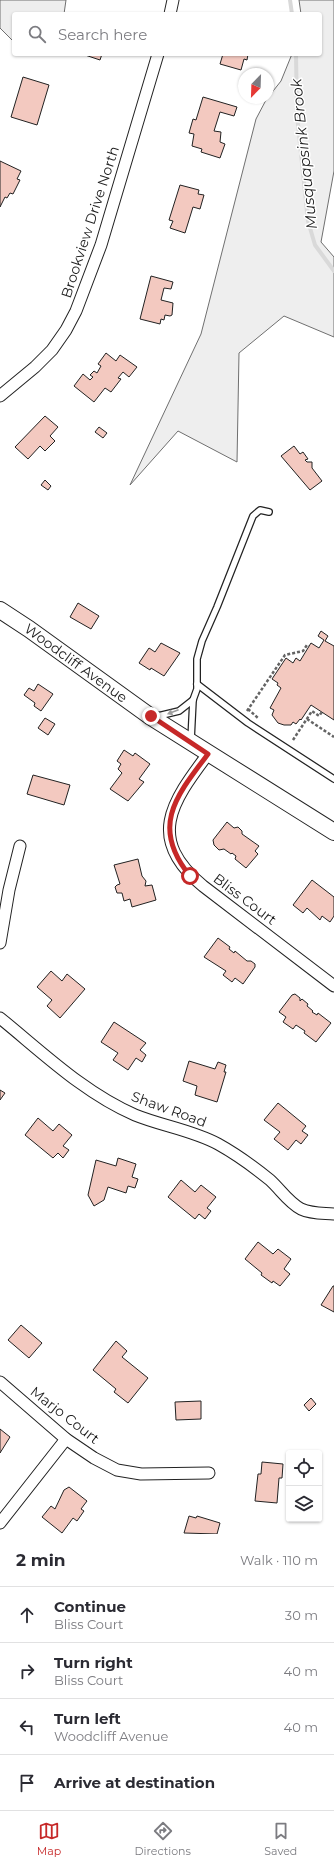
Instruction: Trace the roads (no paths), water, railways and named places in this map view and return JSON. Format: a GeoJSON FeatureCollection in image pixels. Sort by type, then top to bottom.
{"type":"FeatureCollection","features":[{"type":"Feature","properties":{"kind":"main road","name":"Woodcliff Avenue"},"geometry":{"type":"LineString","coordinates":[[0,610],[192,744],[334,832]]}},
{"type":"Feature","properties":{"kind":"street"},"geometry":{"type":"LineString","coordinates":[[171,12],[174,0]]}},
{"type":"Feature","properties":{"kind":"street","name":"Brookview Drive North"},"geometry":{"type":"LineString","coordinates":[[0,396],[35,367],[52,350],[66,330],[76,311],[101,245],[157,56]]}},
{"type":"Feature","properties":{"kind":"street","name":"Bliss Court"},"geometry":{"type":"LineString","coordinates":[[208,754],[184,787],[172,811],[170,835],[173,849],[179,862],[190,876],[334,986]]}},
{"type":"Feature","properties":{"kind":"street"},"geometry":{"type":"LineString","coordinates":[[0,943],[9,890],[20,846]]}},
{"type":"Feature","properties":{"kind":"street","name":"Shaw Road"},"geometry":{"type":"LineString","coordinates":[[0,1018],[81,1084],[106,1100],[134,1115],[194,1134],[217,1144],[271,1181],[291,1202],[301,1209],[313,1213],[334,1214]]}},
{"type":"Feature","properties":{"kind":"street","name":"Marjo Court"},"geometry":{"type":"LineString","coordinates":[[0,1382],[66,1439],[94,1458],[117,1470],[141,1474],[209,1473]]}},
{"type":"Feature","properties":{"kind":"street"},"geometry":{"type":"LineString","coordinates":[[0,1523],[66,1439]]}},
{"type":"Feature","properties":{"kind":"lane"},"geometry":{"type":"LineString","coordinates":[[192,744],[190,737],[193,700],[197,684],[197,659],[202,641],[253,516],[260,510],[268,512]]}},
{"type":"Feature","properties":{"kind":"lane"},"geometry":{"type":"LineString","coordinates":[[197,684],[242,718],[334,779]]}},
{"type":"Feature","properties":{"kind":"lane"},"geometry":{"type":"LineString","coordinates":[[151,716],[164,716],[174,713],[193,700]]}},
{"type":"Feature","properties":{"kind":"waterway","name":"Musquapsink Brook"},"geometry":{"type":"LineString","coordinates":[[290,0],[292,12]]}},
{"type":"Feature","properties":{"kind":"waterway","name":"Musquapsink Brook"},"geometry":{"type":"LineString","coordinates":[[296,56],[297,115],[308,221],[315,245],[334,271]]}}]}
